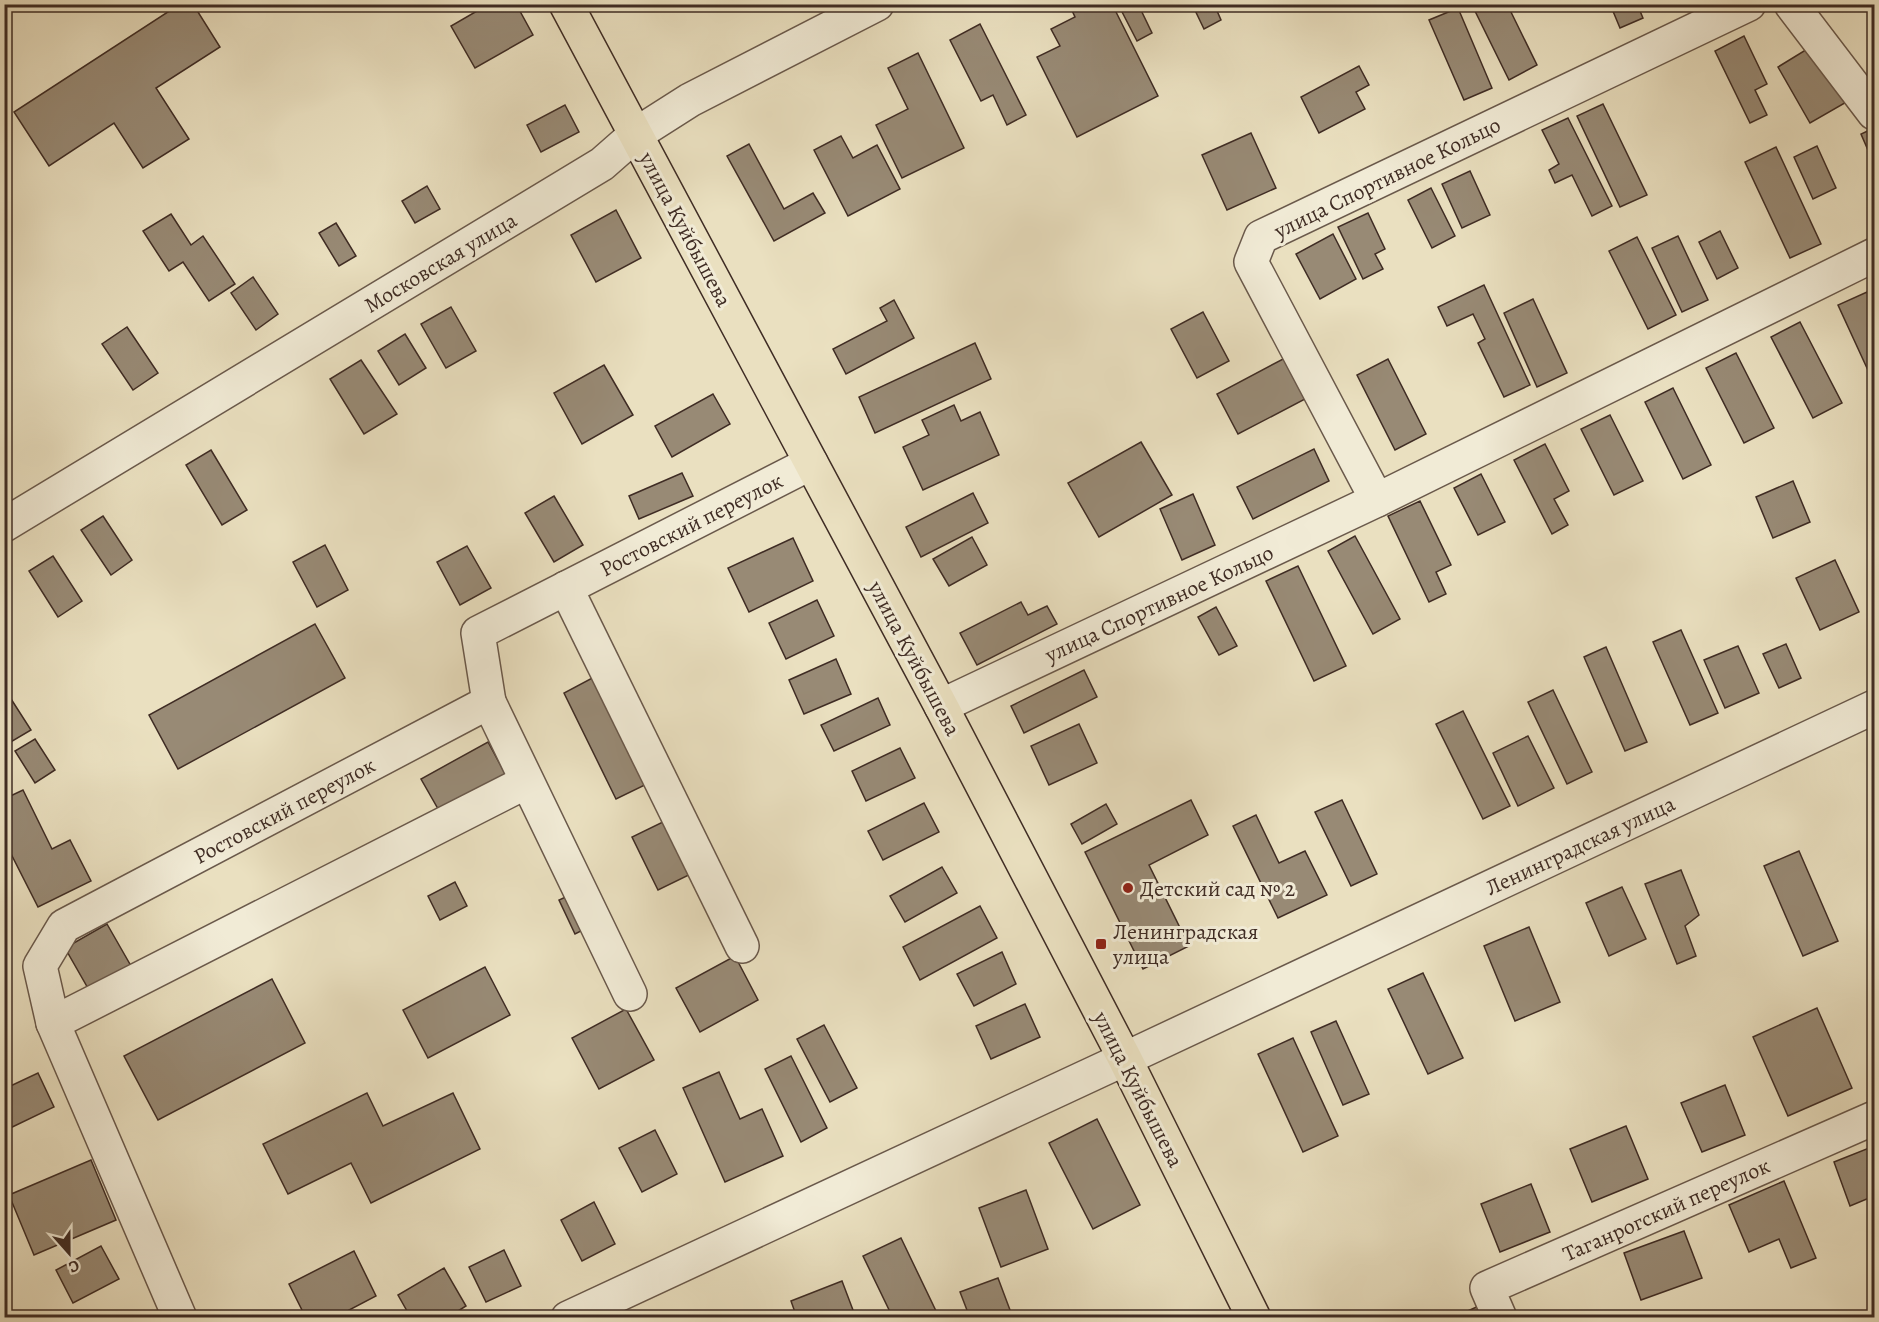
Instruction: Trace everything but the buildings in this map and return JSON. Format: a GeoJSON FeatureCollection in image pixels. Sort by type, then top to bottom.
{"type":"FeatureCollection","features":[{"type":"Feature","properties":{"kind":"main road","name":"улица Куйбышева"},"geometry":{"type":"LineString","coordinates":[[566,4],[941,706],[1125,1059],[1254,1317]]}},
{"type":"Feature","properties":{"kind":"street","name":"Московская улица"},"geometry":{"type":"LineString","coordinates":[[4,525],[602,164],[635,135],[690,100],[877,4]]}},
{"type":"Feature","properties":{"kind":"street","name":"улица Спортивное Кольцо"},"geometry":{"type":"LineString","coordinates":[[1377,500],[1251,262],[1261,237],[1749,4]]}},
{"type":"Feature","properties":{"kind":"street"},"geometry":{"type":"LineString","coordinates":[[1791,4],[1875,113]]}},
{"type":"Feature","properties":{"kind":"street","name":"улица Спортивное Кольцо"},"geometry":{"type":"LineString","coordinates":[[941,706],[1377,500],[1875,255]]}},
{"type":"Feature","properties":{"kind":"street","name":"Ростовский переулок"},"geometry":{"type":"LineString","coordinates":[[180,1317],[53,1023],[40,966],[64,926],[489,702],[478,633],[811,462]]}},
{"type":"Feature","properties":{"kind":"street"},"geometry":{"type":"LineString","coordinates":[[566,588],[742,946]]}},
{"type":"Feature","properties":{"kind":"street"},"geometry":{"type":"LineString","coordinates":[[489,702],[630,994]]}},
{"type":"Feature","properties":{"kind":"street","name":"Ленинградская улица"},"geometry":{"type":"LineString","coordinates":[[568,1317],[1875,707]]}},
{"type":"Feature","properties":{"kind":"street"},"geometry":{"type":"LineString","coordinates":[[53,1023],[526,782]]}},
{"type":"Feature","properties":{"kind":"street","name":"Таганрогский переулок"},"geometry":{"type":"LineString","coordinates":[[1500,1317],[1486,1288],[1875,1118]]}},
{"type":"Feature","properties":{"kind":"place","name":"Детский сад № 2"},"geometry":{"type":"Point","coordinates":[1128,888]}},
{"type":"Feature","properties":{"kind":"place","name":"Ленинградская улица"},"geometry":{"type":"Point","coordinates":[1101,944]}}]}
